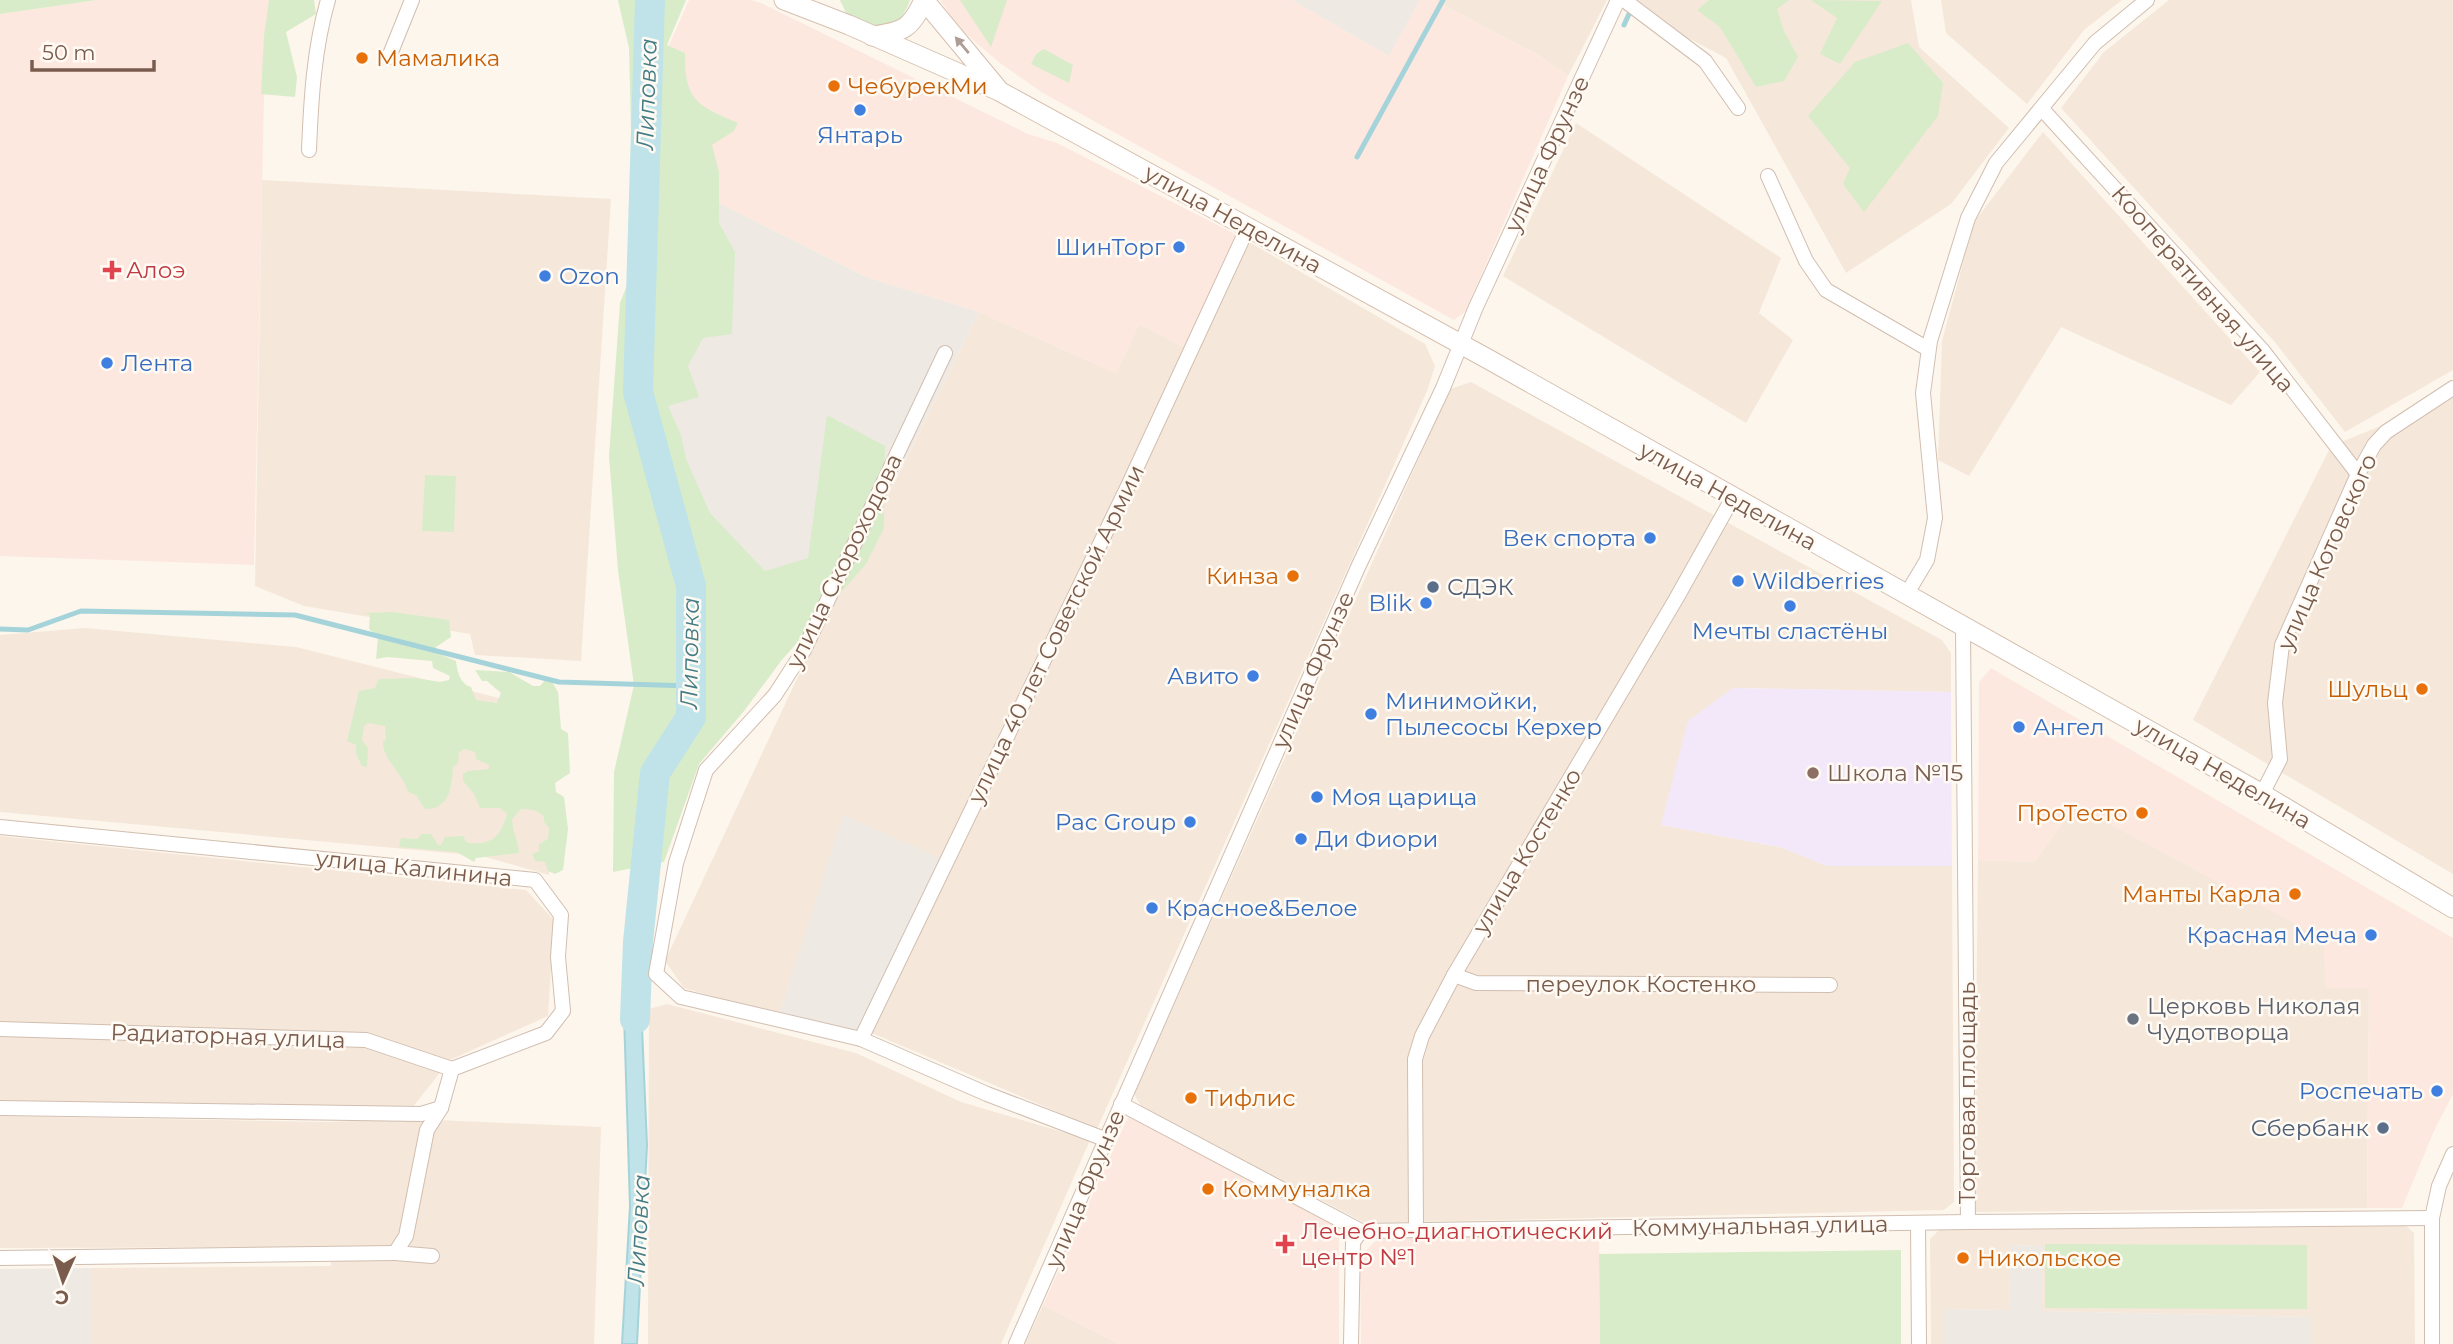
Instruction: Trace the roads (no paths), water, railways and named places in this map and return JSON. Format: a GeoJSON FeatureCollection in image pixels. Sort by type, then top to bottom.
{"type":"FeatureCollection","features":[{"type":"Feature","properties":{"kind":"main road","name":"улица Неделина"},"geometry":{"type":"LineString","coordinates":[[784,0],[849,25],[999,91],[1462,345],[1732,499],[2262,794],[2453,908]]}},
{"type":"Feature","properties":{"kind":"main road"},"geometry":{"type":"LineString","coordinates":[[834,0],[837,11],[849,25]]}},
{"type":"Feature","properties":{"kind":"main road"},"geometry":{"type":"LineString","coordinates":[[871,36],[902,31],[912,23],[924,0],[999,91]]}},
{"type":"Feature","properties":{"kind":"street"},"geometry":{"type":"LineString","coordinates":[[309,150],[311,103],[320,35],[328,0]]}},
{"type":"Feature","properties":{"kind":"street"},"geometry":{"type":"LineString","coordinates":[[389,57],[412,0]]}},
{"type":"Feature","properties":{"kind":"street","name":"улица Фрунзе"},"geometry":{"type":"LineString","coordinates":[[1016,1344],[1359,565],[1618,0]]}},
{"type":"Feature","properties":{"kind":"street"},"geometry":{"type":"LineString","coordinates":[[1624,0],[1705,61],[1738,108]]}},
{"type":"Feature","properties":{"kind":"street"},"geometry":{"type":"LineString","coordinates":[[1906,595],[1927,560],[1935,518],[1923,393],[1928,349],[1968,218],[1996,163],[2095,43],[2147,0]]}},
{"type":"Feature","properties":{"kind":"street","name":"Кооперативная улица"},"geometry":{"type":"LineString","coordinates":[[2042,109],[2263,351],[2358,474]]}},
{"type":"Feature","properties":{"kind":"street"},"geometry":{"type":"LineString","coordinates":[[1768,176],[1806,261],[1826,290],[1928,349]]}},
{"type":"Feature","properties":{"kind":"street","name":"улица 40 лет Советской Армии"},"geometry":{"type":"LineString","coordinates":[[861,1039],[1128,486],[1248,228]]}},
{"type":"Feature","properties":{"kind":"street","name":"улица Скороходова"},"geometry":{"type":"LineString","coordinates":[[861,1039],[681,997],[656,974],[676,863],[706,769],[775,695],[804,650],[945,353]]}},
{"type":"Feature","properties":{"kind":"street","name":"улица Котовского"},"geometry":{"type":"LineString","coordinates":[[2262,794],[2280,759],[2275,703],[2282,645],[2358,474],[2374,444],[2386,432],[2453,388]]}},
{"type":"Feature","properties":{"kind":"street","name":"улица Костенко"},"geometry":{"type":"LineString","coordinates":[[1416,1230],[1415,1059],[1422,1035],[1454,975],[1732,499]]}},
{"type":"Feature","properties":{"kind":"street","name":"Торговая площадь"},"geometry":{"type":"LineString","coordinates":[[1963,627],[1968,1222],[2432,1218]]}},
{"type":"Feature","properties":{"kind":"street","name":"улица Калинина"},"geometry":{"type":"LineString","coordinates":[[0,827],[534,880],[561,915],[558,957],[563,1011],[546,1033],[452,1069]]}},
{"type":"Feature","properties":{"kind":"street","name":"переулок Костенко"},"geometry":{"type":"LineString","coordinates":[[1454,975],[1476,983],[1830,985]]}},
{"type":"Feature","properties":{"kind":"street","name":"Радиаторная улица"},"geometry":{"type":"LineString","coordinates":[[0,1029],[366,1040],[452,1069]]}},
{"type":"Feature","properties":{"kind":"street"},"geometry":{"type":"LineString","coordinates":[[861,1039],[987,1094],[1107,1140]]}},
{"type":"Feature","properties":{"kind":"street"},"geometry":{"type":"LineString","coordinates":[[395,1254],[406,1236],[427,1130],[441,1108],[452,1069]]}},
{"type":"Feature","properties":{"kind":"street","name":"Коммунальная улица"},"geometry":{"type":"LineString","coordinates":[[1121,1104],[1361,1231],[1968,1222]]}},
{"type":"Feature","properties":{"kind":"street"},"geometry":{"type":"LineString","coordinates":[[0,1108],[421,1114],[441,1108]]}},
{"type":"Feature","properties":{"kind":"street"},"geometry":{"type":"LineString","coordinates":[[2432,1344],[2432,1218],[2439,1186],[2453,1154]]}},
{"type":"Feature","properties":{"kind":"street"},"geometry":{"type":"LineString","coordinates":[[1918,1224],[1920,1344]]}},
{"type":"Feature","properties":{"kind":"street"},"geometry":{"type":"LineString","coordinates":[[1351,1344],[1353,1242],[1361,1231]]}},
{"type":"Feature","properties":{"kind":"street"},"geometry":{"type":"LineString","coordinates":[[0,1258],[395,1254],[432,1256]]}},
{"type":"Feature","properties":{"kind":"water"},"geometry":{"type":"Polygon","coordinates":[[[640,980],[647,1145],[637,1344],[622,1344],[630,1206],[623,982],[640,980]]]}},
{"type":"Feature","properties":{"kind":"waterway","name":"Липовка"},"geometry":{"type":"LineString","coordinates":[[635,1019],[638,942],[655,773],[691,717],[691,586],[638,392],[650,0]]}},
{"type":"Feature","properties":{"kind":"waterway"},"geometry":{"type":"LineString","coordinates":[[1357,157],[1443,0]]}},
{"type":"Feature","properties":{"kind":"waterway"},"geometry":{"type":"LineString","coordinates":[[1624,25],[1629,14]]}},
{"type":"Feature","properties":{"kind":"waterway"},"geometry":{"type":"LineString","coordinates":[[0,629],[28,630],[81,611],[295,615],[559,682],[691,686]]}},
{"type":"Feature","properties":{"kind":"place","name":"Мамалика"},"geometry":{"type":"Point","coordinates":[362,58]}},
{"type":"Feature","properties":{"kind":"place","name":"ЧебурекМи"},"geometry":{"type":"Point","coordinates":[834,86]}},
{"type":"Feature","properties":{"kind":"place","name":"Янтарь"},"geometry":{"type":"Point","coordinates":[860,110]}},
{"type":"Feature","properties":{"kind":"place","name":"ШинТорг"},"geometry":{"type":"Point","coordinates":[1179,247]}},
{"type":"Feature","properties":{"kind":"place","name":"Алоэ"},"geometry":{"type":"Point","coordinates":[112,270]}},
{"type":"Feature","properties":{"kind":"place","name":"Ozon"},"geometry":{"type":"Point","coordinates":[545,276]}},
{"type":"Feature","properties":{"kind":"place","name":"Лента"},"geometry":{"type":"Point","coordinates":[107,363]}},
{"type":"Feature","properties":{"kind":"place","name":"Век спорта"},"geometry":{"type":"Point","coordinates":[1650,538]}},
{"type":"Feature","properties":{"kind":"place","name":"Кинза"},"geometry":{"type":"Point","coordinates":[1293,576]}},
{"type":"Feature","properties":{"kind":"place","name":"Wildberries"},"geometry":{"type":"Point","coordinates":[1738,581]}},
{"type":"Feature","properties":{"kind":"place","name":"СДЭК"},"geometry":{"type":"Point","coordinates":[1433,587]}},
{"type":"Feature","properties":{"kind":"place","name":"Blik"},"geometry":{"type":"Point","coordinates":[1426,603]}},
{"type":"Feature","properties":{"kind":"place","name":"Мечты сластёны"},"geometry":{"type":"Point","coordinates":[1790,606]}},
{"type":"Feature","properties":{"kind":"place","name":"Авито"},"geometry":{"type":"Point","coordinates":[1253,676]}},
{"type":"Feature","properties":{"kind":"place","name":"Шульц"},"geometry":{"type":"Point","coordinates":[2422,689]}},
{"type":"Feature","properties":{"kind":"place","name":"Минимойки, Пылесосы Керхер"},"geometry":{"type":"Point","coordinates":[1371,714]}},
{"type":"Feature","properties":{"kind":"place","name":"Ангел"},"geometry":{"type":"Point","coordinates":[2019,727]}},
{"type":"Feature","properties":{"kind":"place","name":"Школа №15"},"geometry":{"type":"Point","coordinates":[1813,773]}},
{"type":"Feature","properties":{"kind":"place","name":"Моя царица"},"geometry":{"type":"Point","coordinates":[1317,797]}},
{"type":"Feature","properties":{"kind":"place","name":"ПроТесто"},"geometry":{"type":"Point","coordinates":[2142,813]}},
{"type":"Feature","properties":{"kind":"place","name":"Pac Group"},"geometry":{"type":"Point","coordinates":[1190,822]}},
{"type":"Feature","properties":{"kind":"place","name":"Ди Фиори"},"geometry":{"type":"Point","coordinates":[1301,839]}},
{"type":"Feature","properties":{"kind":"place","name":"Манты Карла"},"geometry":{"type":"Point","coordinates":[2295,894]}},
{"type":"Feature","properties":{"kind":"place","name":"Красное&Белое"},"geometry":{"type":"Point","coordinates":[1152,908]}},
{"type":"Feature","properties":{"kind":"place","name":"Красная Меча"},"geometry":{"type":"Point","coordinates":[2371,935]}},
{"type":"Feature","properties":{"kind":"place","name":"Церковь Николая Чудотворца"},"geometry":{"type":"Point","coordinates":[2133,1019]}},
{"type":"Feature","properties":{"kind":"place","name":"Роспечать"},"geometry":{"type":"Point","coordinates":[2437,1091]}},
{"type":"Feature","properties":{"kind":"place","name":"Тифлис"},"geometry":{"type":"Point","coordinates":[1191,1098]}},
{"type":"Feature","properties":{"kind":"place","name":"Сбербанк"},"geometry":{"type":"Point","coordinates":[2383,1128]}},
{"type":"Feature","properties":{"kind":"place","name":"Коммуналка"},"geometry":{"type":"Point","coordinates":[1208,1189]}},
{"type":"Feature","properties":{"kind":"place","name":"Лечебно-диагнотический центр №1"},"geometry":{"type":"Point","coordinates":[1285,1244]}},
{"type":"Feature","properties":{"kind":"place","name":"Никольское"},"geometry":{"type":"Point","coordinates":[1963,1258]}}]}
